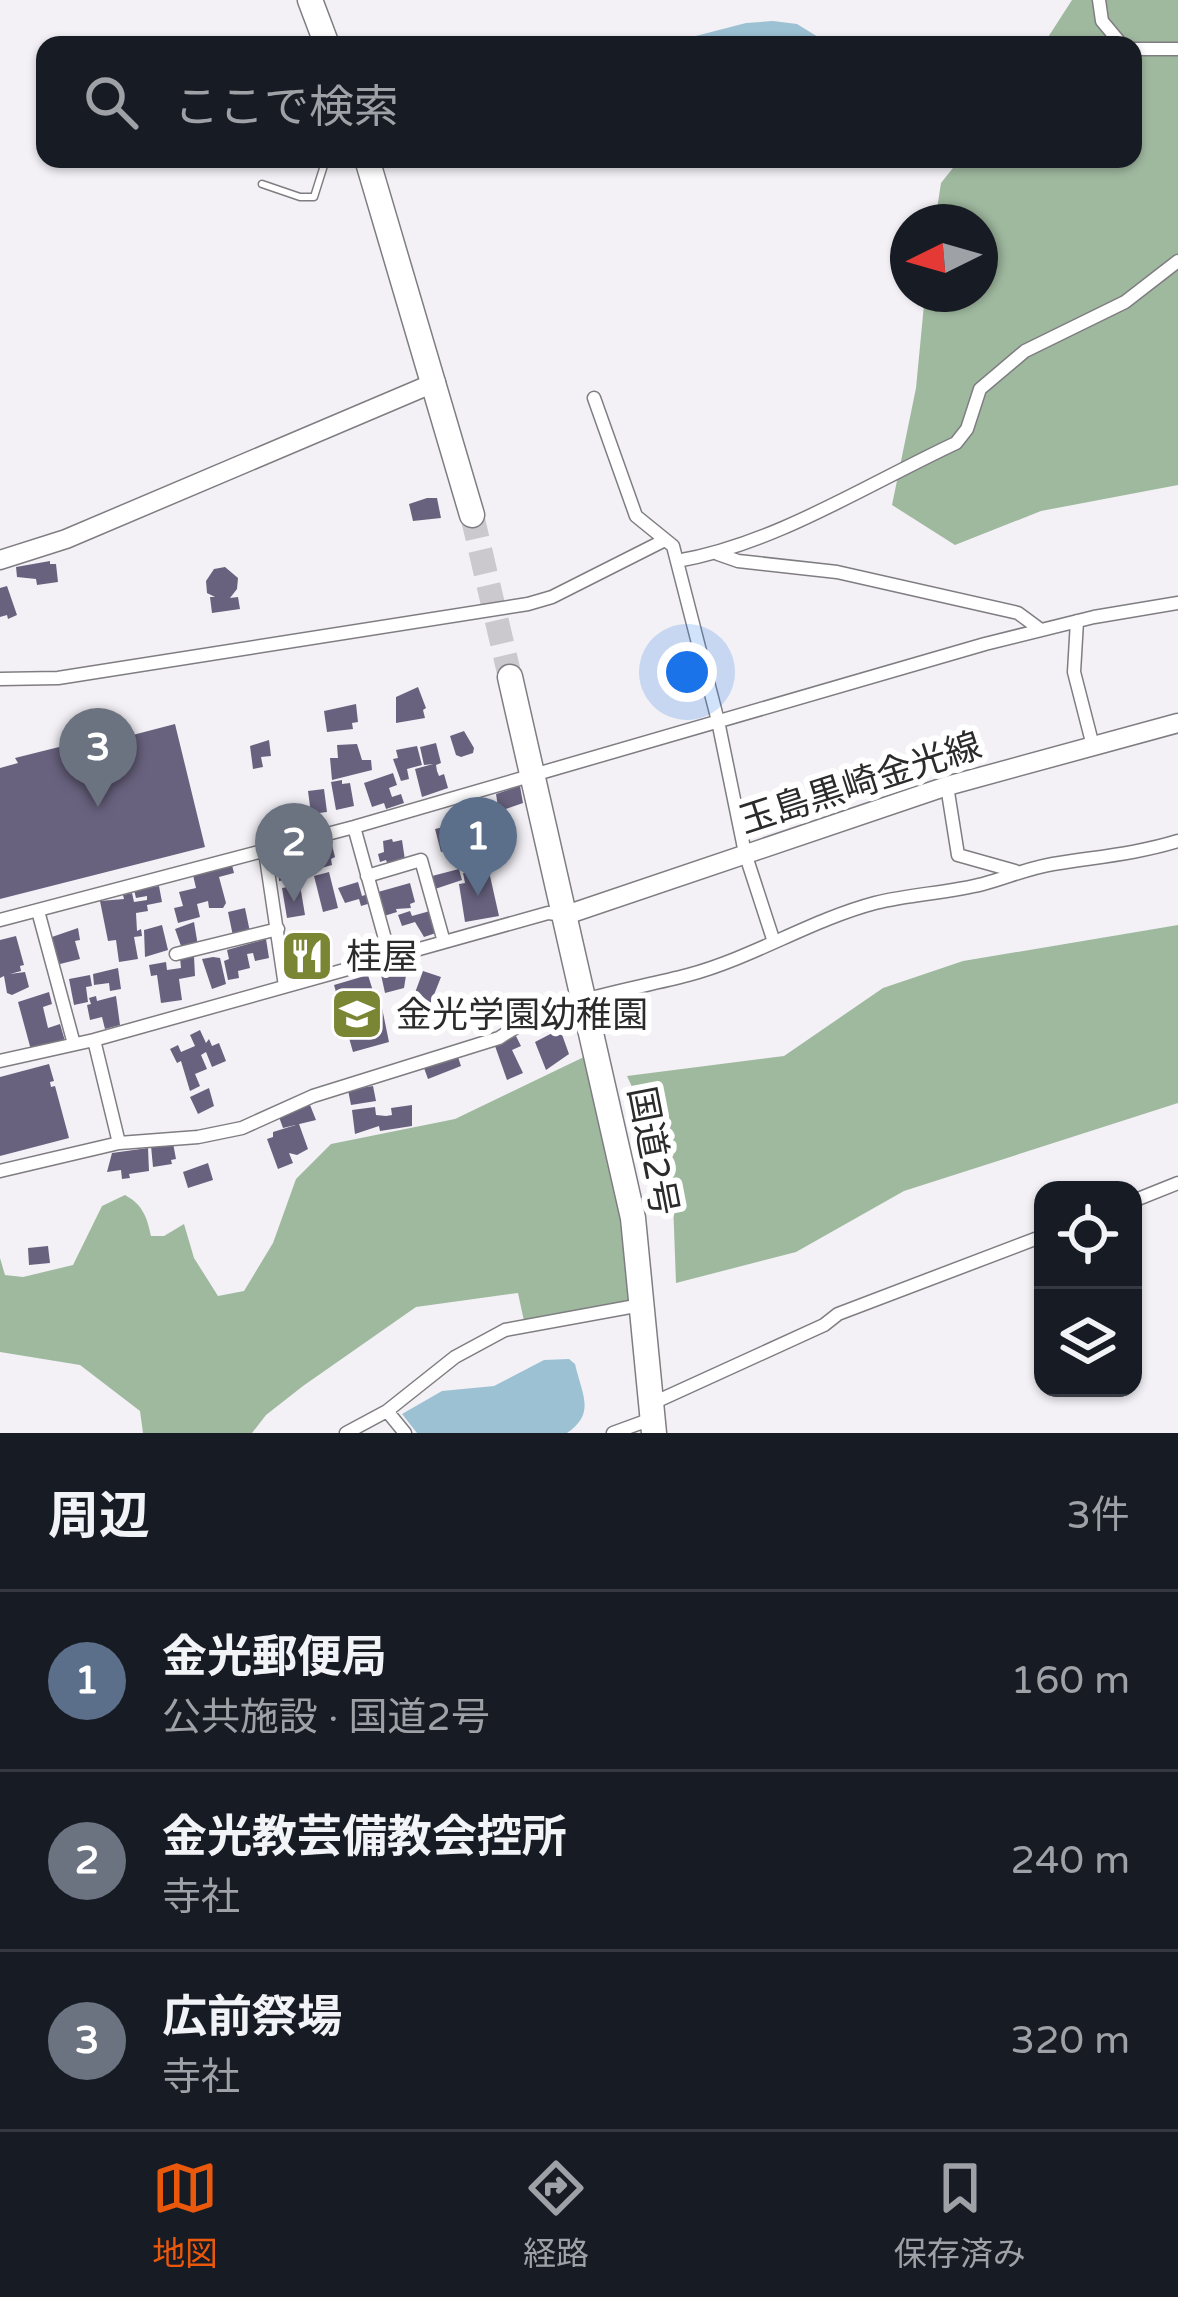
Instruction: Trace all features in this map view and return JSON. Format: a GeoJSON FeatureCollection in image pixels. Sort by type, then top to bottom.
{"type":"FeatureCollection","features":[{"type":"Feature","properties":{"kind":"highway"},"geometry":{"type":"LineString","coordinates":[[310,0],[324,36]]}},
{"type":"Feature","properties":{"kind":"highway"},"geometry":{"type":"LineString","coordinates":[[371,168],[472,514]]}},
{"type":"Feature","properties":{"kind":"highway","name":"国道2号"},"geometry":{"type":"LineString","coordinates":[[510,677],[633,1218],[654,1418]]}},
{"type":"Feature","properties":{"kind":"main road"},"geometry":{"type":"LineString","coordinates":[[0,560],[86,531],[436,382]]}},
{"type":"Feature","properties":{"kind":"main road","name":"玉島黒崎金光線"},"geometry":{"type":"LineString","coordinates":[[566,915],[947,786],[1178,723]]}},
{"type":"Feature","properties":{"kind":"street"},"geometry":{"type":"LineString","coordinates":[[1099,0],[1102,21],[1115,36]]}},
{"type":"Feature","properties":{"kind":"street"},"geometry":{"type":"LineString","coordinates":[[1142,49],[1178,49]]}},
{"type":"Feature","properties":{"kind":"street"},"geometry":{"type":"LineString","coordinates":[[677,561],[716,554],[956,443],[967,429],[980,389],[1025,351],[1125,302],[1178,261]]}},
{"type":"Feature","properties":{"kind":"street"},"geometry":{"type":"LineString","coordinates":[[594,398],[636,516],[673,546],[718,721],[745,853],[774,942]]}},
{"type":"Feature","properties":{"kind":"street"},"geometry":{"type":"LineString","coordinates":[[0,679],[58,678],[528,604],[552,597],[665,541]]}},
{"type":"Feature","properties":{"kind":"street"},"geometry":{"type":"LineString","coordinates":[[716,554],[738,561],[837,572],[1018,613],[1040,630]]}},
{"type":"Feature","properties":{"kind":"street"},"geometry":{"type":"LineString","coordinates":[[0,920],[354,827],[1040,630],[1178,603]]}},
{"type":"Feature","properties":{"kind":"street"},"geometry":{"type":"LineString","coordinates":[[1077,621],[1074,672],[1094,746]]}},
{"type":"Feature","properties":{"kind":"street"},"geometry":{"type":"LineString","coordinates":[[947,786],[958,855],[1016,872]]}},
{"type":"Feature","properties":{"kind":"street"},"geometry":{"type":"LineString","coordinates":[[354,827],[390,957]]}},
{"type":"Feature","properties":{"kind":"street"},"geometry":{"type":"LineString","coordinates":[[0,1171],[119,1143],[198,1137],[242,1128],[313,1096],[499,1038],[518,1025],[586,998],[688,975],[869,905],[1178,841]]}},
{"type":"Feature","properties":{"kind":"street"},"geometry":{"type":"LineString","coordinates":[[265,851],[285,986]]}},
{"type":"Feature","properties":{"kind":"street"},"geometry":{"type":"LineString","coordinates":[[367,876],[422,860],[444,942]]}},
{"type":"Feature","properties":{"kind":"street"},"geometry":{"type":"LineString","coordinates":[[38,910],[74,1044]]}},
{"type":"Feature","properties":{"kind":"street"},"geometry":{"type":"LineString","coordinates":[[0,1061],[94,1040],[548,914],[566,915]]}},
{"type":"Feature","properties":{"kind":"street"},"geometry":{"type":"LineString","coordinates":[[176,954],[278,929]]}},
{"type":"Feature","properties":{"kind":"street"},"geometry":{"type":"LineString","coordinates":[[94,1040],[119,1143]]}},
{"type":"Feature","properties":{"kind":"street"},"geometry":{"type":"LineString","coordinates":[[1142,1198],[1178,1183]]}},
{"type":"Feature","properties":{"kind":"street"},"geometry":{"type":"LineString","coordinates":[[613,1433],[654,1418],[838,1314],[1034,1239]]}},
{"type":"Feature","properties":{"kind":"street"},"geometry":{"type":"LineString","coordinates":[[346,1433],[387,1412],[455,1357],[505,1330],[642,1305]]}},
{"type":"Feature","properties":{"kind":"street"},"geometry":{"type":"LineString","coordinates":[[387,1412],[405,1433]]}},
{"type":"Feature","properties":{"kind":"lane"},"geometry":{"type":"LineString","coordinates":[[262,184],[299,197],[314,197],[323,168]]}},
{"type":"Feature","properties":{"kind":"green space"},"geometry":{"type":"Polygon","coordinates":[[[1072,0],[1178,0],[1178,485],[1041,511],[955,545],[892,505],[916,388],[923,312],[998,312],[998,204],[938,204],[941,183],[953,168],[1142,168],[1142,36],[1049,36],[1072,0]]]}},
{"type":"Feature","properties":{"kind":"green space"},"geometry":{"type":"Polygon","coordinates":[[[1178,925],[1178,1103],[904,1191],[796,1252],[676,1283],[672,1174],[627,1076],[784,1056],[883,988],[963,961],[1178,925]]]}},
{"type":"Feature","properties":{"kind":"green space"},"geometry":{"type":"Polygon","coordinates":[[[586,1056],[619,1209],[630,1303],[524,1321],[518,1293],[416,1307],[303,1386],[266,1415],[252,1433],[143,1433],[140,1411],[80,1365],[0,1352],[0,1258],[5,1275],[23,1277],[73,1265],[102,1206],[125,1195],[143,1212],[151,1236],[164,1236],[184,1224],[194,1258],[218,1296],[244,1291],[273,1243],[296,1179],[331,1144],[455,1119],[586,1056]]]}},
{"type":"Feature","properties":{"kind":"water"},"geometry":{"type":"Polygon","coordinates":[[[746,23],[797,24],[816,36],[696,36],[746,23]]]}},
{"type":"Feature","properties":{"kind":"water"},"geometry":{"type":"Polygon","coordinates":[[[569,1359],[575,1364],[584,1411],[567,1433],[417,1433],[402,1414],[442,1391],[494,1386],[544,1360],[569,1359]]]}},
{"type":"Feature","properties":{"kind":"building"},"geometry":{"type":"Polygon","coordinates":[[[437,498],[441,518],[413,521],[409,504],[437,498]]]}},
{"type":"Feature","properties":{"kind":"building"},"geometry":{"type":"Polygon","coordinates":[[[56,564],[58,582],[37,585],[36,579],[17,577],[16,567],[56,564]]]}},
{"type":"Feature","properties":{"kind":"building"},"geometry":{"type":"Polygon","coordinates":[[[225,567],[238,578],[230,598],[238,597],[240,609],[212,613],[210,597],[215,597],[207,593],[206,581],[214,569],[225,567]]]}},
{"type":"Feature","properties":{"kind":"building"},"geometry":{"type":"Polygon","coordinates":[[[7,586],[17,615],[8,619],[7,615],[0,617],[0,588],[7,586]]]}},
{"type":"Feature","properties":{"kind":"building"},"geometry":{"type":"Polygon","coordinates":[[[418,687],[425,718],[396,723],[396,697],[418,687]]]}},
{"type":"Feature","properties":{"kind":"building"},"geometry":{"type":"Polygon","coordinates":[[[356,704],[358,722],[352,723],[353,729],[327,732],[324,711],[356,704]]]}},
{"type":"Feature","properties":{"kind":"building"},"geometry":{"type":"Polygon","coordinates":[[[175,724],[205,847],[0,899],[0,768],[18,763],[15,758],[123,731],[125,737],[175,724]]]}},
{"type":"Feature","properties":{"kind":"building"},"geometry":{"type":"Polygon","coordinates":[[[464,731],[474,748],[461,757],[450,736],[464,731]]]}},
{"type":"Feature","properties":{"kind":"building"},"geometry":{"type":"Polygon","coordinates":[[[269,740],[271,756],[261,757],[263,767],[253,769],[250,746],[269,740]]]}},
{"type":"Feature","properties":{"kind":"building"},"geometry":{"type":"Polygon","coordinates":[[[436,743],[441,763],[437,771],[439,776],[444,774],[448,788],[422,797],[415,769],[433,764],[424,765],[420,747],[436,743]]]}},
{"type":"Feature","properties":{"kind":"building"},"geometry":{"type":"Polygon","coordinates":[[[357,744],[362,760],[371,760],[372,770],[332,780],[330,758],[338,758],[337,745],[357,744]]]}},
{"type":"Feature","properties":{"kind":"building"},"geometry":{"type":"Polygon","coordinates":[[[417,746],[422,765],[407,769],[409,779],[401,781],[393,759],[398,758],[396,750],[417,746]]]}},
{"type":"Feature","properties":{"kind":"building"},"geometry":{"type":"Polygon","coordinates":[[[393,773],[397,785],[389,788],[392,797],[401,794],[404,803],[386,809],[384,803],[372,807],[364,783],[393,773]]]}},
{"type":"Feature","properties":{"kind":"building"},"geometry":{"type":"Polygon","coordinates":[[[342,780],[342,784],[350,783],[354,806],[336,810],[331,782],[342,780]]]}},
{"type":"Feature","properties":{"kind":"building"},"geometry":{"type":"Polygon","coordinates":[[[520,786],[523,803],[503,810],[498,807],[496,794],[520,786]]]}},
{"type":"Feature","properties":{"kind":"building"},"geometry":{"type":"Polygon","coordinates":[[[324,789],[327,812],[311,814],[308,791],[324,789]]]}},
{"type":"Feature","properties":{"kind":"building"},"geometry":{"type":"Polygon","coordinates":[[[448,826],[460,848],[441,852],[435,829],[448,826]]]}},
{"type":"Feature","properties":{"kind":"building"},"geometry":{"type":"Polygon","coordinates":[[[402,840],[405,860],[388,865],[386,860],[380,862],[378,854],[384,852],[383,841],[402,840]]]}},
{"type":"Feature","properties":{"kind":"building"},"geometry":{"type":"Polygon","coordinates":[[[331,841],[332,865],[311,871],[308,848],[331,841]]]}},
{"type":"Feature","properties":{"kind":"building"},"geometry":{"type":"Polygon","coordinates":[[[295,851],[298,878],[279,881],[278,853],[295,851]]]}},
{"type":"Feature","properties":{"kind":"building"},"geometry":{"type":"Polygon","coordinates":[[[232,865],[234,873],[219,877],[226,903],[223,908],[209,908],[208,901],[197,904],[200,917],[178,923],[174,908],[183,906],[179,892],[196,888],[193,875],[232,865]]]}},
{"type":"Feature","properties":{"kind":"building"},"geometry":{"type":"Polygon","coordinates":[[[488,867],[499,916],[465,922],[459,884],[465,883],[463,873],[488,867]]]}},
{"type":"Feature","properties":{"kind":"building"},"geometry":{"type":"Polygon","coordinates":[[[459,869],[462,880],[435,889],[432,876],[459,869]]]}},
{"type":"Feature","properties":{"kind":"building"},"geometry":{"type":"Polygon","coordinates":[[[329,872],[338,908],[323,912],[314,876],[329,872]]]}},
{"type":"Feature","properties":{"kind":"building"},"geometry":{"type":"Polygon","coordinates":[[[358,882],[362,896],[368,894],[371,903],[361,906],[359,899],[345,903],[338,888],[358,882]]]}},
{"type":"Feature","properties":{"kind":"building"},"geometry":{"type":"Polygon","coordinates":[[[410,883],[415,902],[411,908],[384,916],[378,892],[410,883]]]}},
{"type":"Feature","properties":{"kind":"building"},"geometry":{"type":"Polygon","coordinates":[[[300,885],[305,915],[287,918],[282,888],[300,885]]]}},
{"type":"Feature","properties":{"kind":"building"},"geometry":{"type":"Polygon","coordinates":[[[159,886],[162,902],[136,913],[142,936],[134,937],[138,959],[119,962],[116,940],[108,941],[100,901],[124,899],[123,895],[132,893],[134,902],[147,900],[147,896],[136,898],[134,890],[159,886]]]}},
{"type":"Feature","properties":{"kind":"building"},"geometry":{"type":"Polygon","coordinates":[[[245,908],[250,932],[233,936],[228,912],[245,908]]]}},
{"type":"Feature","properties":{"kind":"building"},"geometry":{"type":"Polygon","coordinates":[[[410,911],[412,916],[430,911],[436,933],[424,937],[415,922],[402,926],[398,915],[410,911]]]}},
{"type":"Feature","properties":{"kind":"building"},"geometry":{"type":"Polygon","coordinates":[[[194,922],[198,946],[181,946],[175,929],[194,922]]]}},
{"type":"Feature","properties":{"kind":"building"},"geometry":{"type":"Polygon","coordinates":[[[162,925],[168,950],[145,957],[144,930],[162,925]]]}},
{"type":"Feature","properties":{"kind":"building"},"geometry":{"type":"Polygon","coordinates":[[[78,928],[80,940],[75,941],[80,959],[60,964],[49,938],[78,928]]]}},
{"type":"Feature","properties":{"kind":"building"},"geometry":{"type":"Polygon","coordinates":[[[16,936],[24,965],[10,974],[25,972],[29,987],[12,995],[7,993],[4,976],[0,978],[0,940],[16,936]]]}},
{"type":"Feature","properties":{"kind":"building"},"geometry":{"type":"Polygon","coordinates":[[[266,939],[269,958],[255,961],[253,953],[247,954],[250,968],[228,980],[227,950],[266,939]]]}},
{"type":"Feature","properties":{"kind":"building","name":"桂屋"},"geometry":{"type":"Polygon","coordinates":[[[316,941],[323,966],[298,972],[292,947],[316,941]]]}},
{"type":"Feature","properties":{"kind":"building"},"geometry":{"type":"Polygon","coordinates":[[[194,956],[195,976],[179,979],[182,1000],[161,1003],[157,975],[151,976],[149,965],[166,962],[167,970],[181,968],[180,958],[194,956]]]}},
{"type":"Feature","properties":{"kind":"building"},"geometry":{"type":"Polygon","coordinates":[[[220,958],[226,984],[212,989],[202,959],[220,958]]]}},
{"type":"Feature","properties":{"kind":"building"},"geometry":{"type":"Polygon","coordinates":[[[408,963],[404,988],[385,993],[380,970],[408,963]]]}},
{"type":"Feature","properties":{"kind":"building"},"geometry":{"type":"Polygon","coordinates":[[[118,968],[121,989],[110,991],[109,983],[94,985],[93,974],[118,968]]]}},
{"type":"Feature","properties":{"kind":"building"},"geometry":{"type":"Polygon","coordinates":[[[423,971],[441,977],[426,1015],[409,1009],[423,971]]]}},
{"type":"Feature","properties":{"kind":"building"},"geometry":{"type":"Polygon","coordinates":[[[90,975],[88,1002],[74,1005],[69,979],[90,975]]]}},
{"type":"Feature","properties":{"kind":"building"},"geometry":{"type":"Polygon","coordinates":[[[368,975],[377,1004],[381,1003],[389,1042],[353,1052],[334,985],[368,975]]]}},
{"type":"Feature","properties":{"kind":"building"},"geometry":{"type":"Polygon","coordinates":[[[49,992],[52,1004],[43,1007],[48,1028],[60,1024],[65,1041],[31,1050],[18,1002],[49,992]]]}},
{"type":"Feature","properties":{"kind":"building"},"geometry":{"type":"Polygon","coordinates":[[[96,996],[97,1001],[116,996],[120,1025],[105,1029],[102,1017],[90,1020],[87,1005],[96,996]]]}},
{"type":"Feature","properties":{"kind":"building"},"geometry":{"type":"Polygon","coordinates":[[[560,1029],[569,1054],[546,1070],[535,1042],[560,1029]]]}},
{"type":"Feature","properties":{"kind":"building"},"geometry":{"type":"Polygon","coordinates":[[[200,1030],[206,1043],[209,1039],[212,1046],[219,1043],[226,1061],[212,1067],[206,1052],[201,1055],[207,1069],[195,1074],[200,1086],[190,1091],[181,1061],[177,1063],[170,1049],[178,1045],[181,1052],[195,1046],[190,1035],[200,1030]]]}},
{"type":"Feature","properties":{"kind":"building"},"geometry":{"type":"Polygon","coordinates":[[[516,1036],[521,1046],[512,1050],[523,1073],[507,1080],[495,1046],[516,1036]]]}},
{"type":"Feature","properties":{"kind":"building"},"geometry":{"type":"Polygon","coordinates":[[[458,1057],[461,1066],[428,1079],[424,1068],[458,1057]]]}},
{"type":"Feature","properties":{"kind":"building"},"geometry":{"type":"Polygon","coordinates":[[[49,1064],[51,1087],[55,1086],[69,1138],[0,1156],[0,1077],[49,1064]]]}},
{"type":"Feature","properties":{"kind":"building"},"geometry":{"type":"Polygon","coordinates":[[[373,1086],[376,1101],[351,1105],[348,1090],[373,1086]]]}},
{"type":"Feature","properties":{"kind":"building"},"geometry":{"type":"Polygon","coordinates":[[[209,1088],[214,1106],[198,1114],[190,1097],[209,1088]]]}},
{"type":"Feature","properties":{"kind":"building"},"geometry":{"type":"Polygon","coordinates":[[[310,1105],[316,1120],[283,1128],[279,1117],[310,1105]]]}},
{"type":"Feature","properties":{"kind":"building"},"geometry":{"type":"Polygon","coordinates":[[[412,1105],[412,1126],[380,1131],[379,1126],[355,1134],[352,1110],[375,1107],[376,1115],[386,1116],[392,1115],[391,1108],[412,1105]]]}},
{"type":"Feature","properties":{"kind":"building"},"geometry":{"type":"Polygon","coordinates":[[[299,1124],[308,1149],[297,1155],[289,1153],[293,1163],[278,1169],[267,1139],[273,1132],[299,1124]]]}},
{"type":"Feature","properties":{"kind":"building"},"geometry":{"type":"Polygon","coordinates":[[[173,1143],[176,1159],[172,1164],[153,1167],[151,1146],[173,1143]]]}},
{"type":"Feature","properties":{"kind":"building"},"geometry":{"type":"Polygon","coordinates":[[[148,1148],[149,1171],[122,1179],[121,1170],[107,1172],[112,1153],[148,1148]]]}},
{"type":"Feature","properties":{"kind":"building"},"geometry":{"type":"Polygon","coordinates":[[[208,1163],[213,1180],[188,1188],[183,1172],[208,1163]]]}},
{"type":"Feature","properties":{"kind":"building"},"geometry":{"type":"Polygon","coordinates":[[[48,1246],[50,1263],[29,1265],[28,1248],[48,1246]]]}},
{"type":"Feature","properties":{"kind":"tunnel"},"geometry":{"type":"LineString","coordinates":[[472,515],[510,677]]}},
{"type":"Feature","properties":{"kind":"place","name":"広前祭場"},"geometry":{"type":"Point","coordinates":[98,807]}},
{"type":"Feature","properties":{"kind":"place","name":"金光郵便局"},"geometry":{"type":"Point","coordinates":[478,896]}},
{"type":"Feature","properties":{"kind":"place","name":"金光教芸備教会控所"},"geometry":{"type":"Point","coordinates":[294,902]}},
{"type":"Feature","properties":{"kind":"place","name":"桂屋"},"geometry":{"type":"Point","coordinates":[307,956]}},
{"type":"Feature","properties":{"kind":"place","name":"金光学園幼稚園"},"geometry":{"type":"Point","coordinates":[357,1014]}}]}
